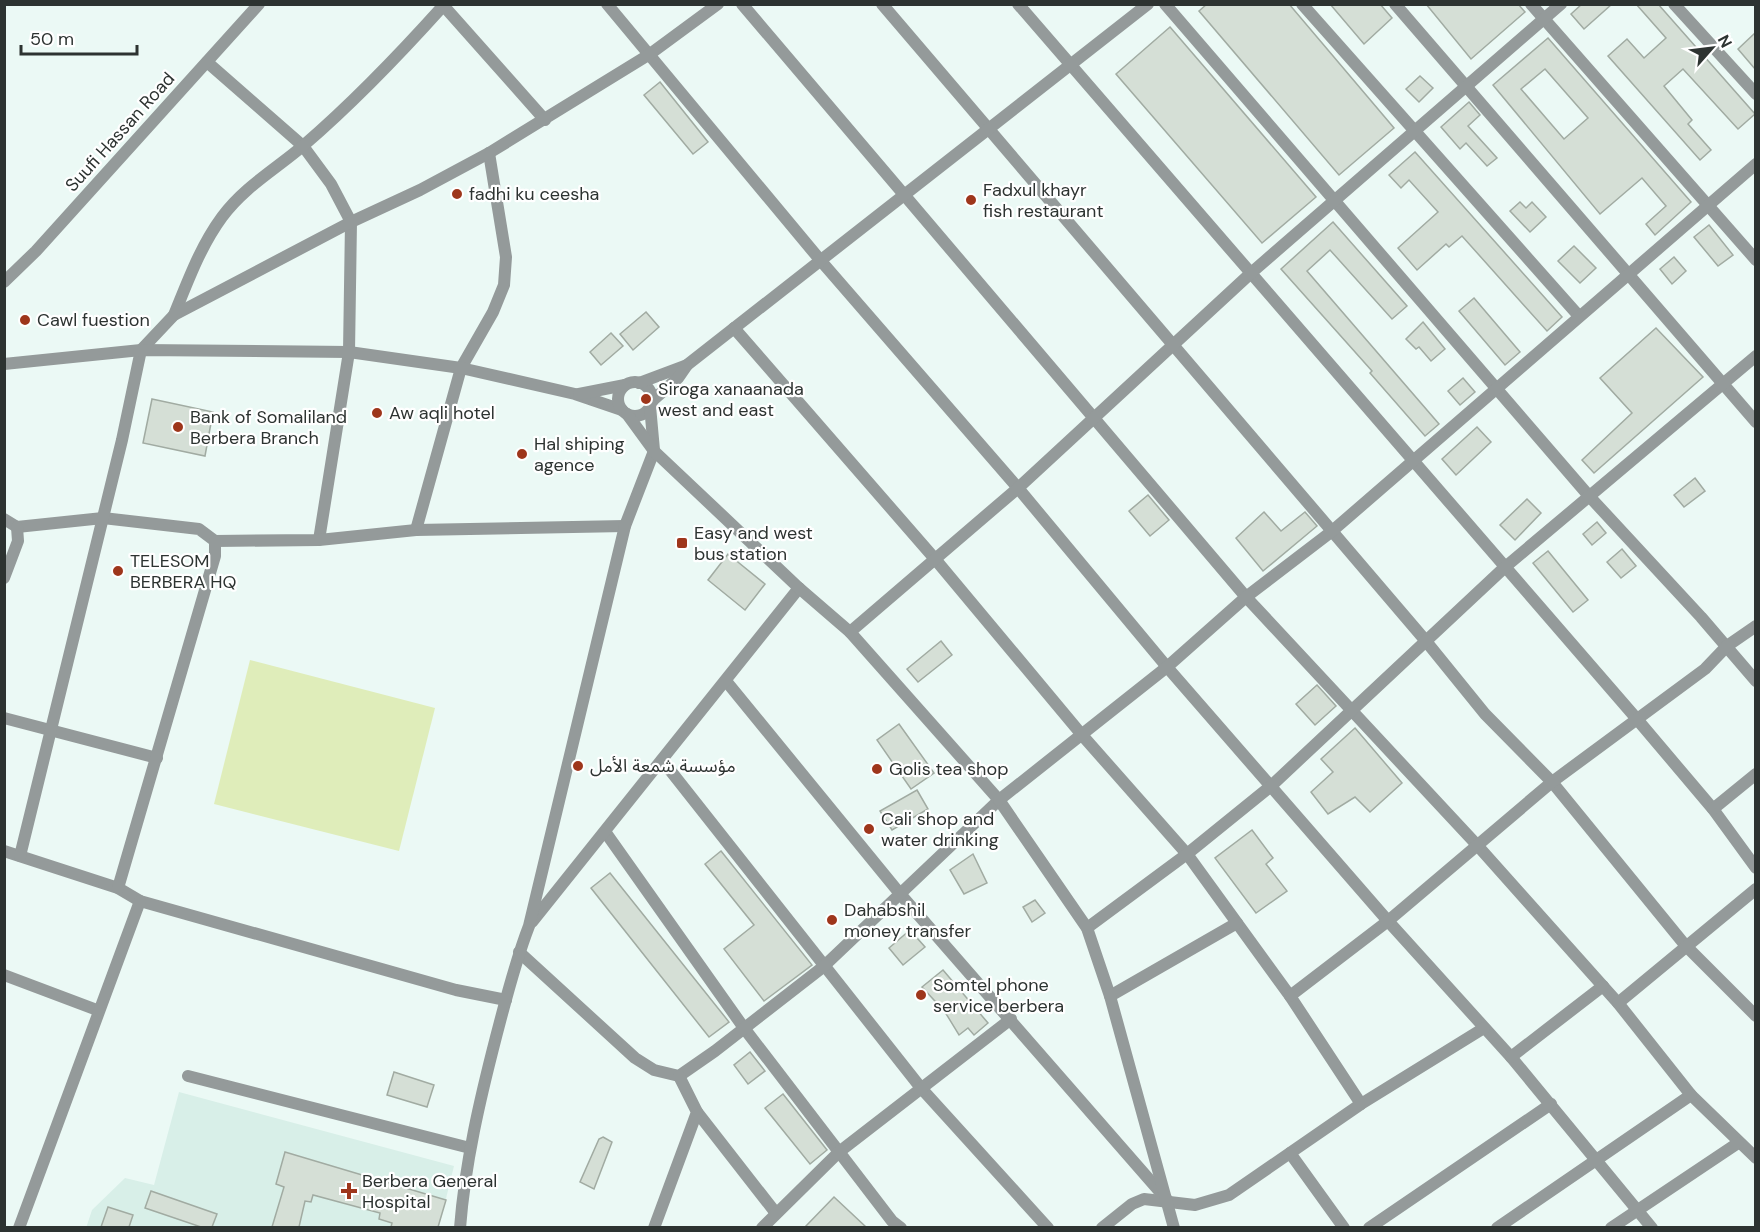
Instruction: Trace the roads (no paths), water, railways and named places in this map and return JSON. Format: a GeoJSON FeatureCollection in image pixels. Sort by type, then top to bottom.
{"type":"FeatureCollection","features":[{"type":"Feature","properties":{"kind":"street","name":"Suufi Hassan Road"},"geometry":{"type":"LineString","coordinates":[[4,282],[36,251],[260,4]]}},
{"type":"Feature","properties":{"kind":"street"},"geometry":{"type":"LineString","coordinates":[[607,4],[820,261],[1018,488],[1167,667],[1388,921],[1511,1057],[1652,1227]]}},
{"type":"Feature","properties":{"kind":"street"},"geometry":{"type":"LineString","coordinates":[[20,856],[103,518],[141,350],[174,315],[489,153],[650,54],[718,4]]}},
{"type":"Feature","properties":{"kind":"street"},"geometry":{"type":"LineString","coordinates":[[742,4],[1246,597],[1477,845],[1603,986],[1691,1095],[1755,1158]]}},
{"type":"Feature","properties":{"kind":"street"},"geometry":{"type":"LineString","coordinates":[[882,4],[1425,640],[1485,714],[1552,782],[1685,945],[1755,1016]]}},
{"type":"Feature","properties":{"kind":"street"},"geometry":{"type":"LineString","coordinates":[[1018,4],[1412,463],[1636,718],[1713,809],[1755,868]]}},
{"type":"Feature","properties":{"kind":"street"},"geometry":{"type":"LineString","coordinates":[[4,364],[141,350],[349,352],[461,368],[575,394],[624,412],[643,414],[678,378],[687,365],[1148,4]]}},
{"type":"Feature","properties":{"kind":"street"},"geometry":{"type":"LineString","coordinates":[[1165,4],[1589,496],[1727,646],[1755,681]]}},
{"type":"Feature","properties":{"kind":"street"},"geometry":{"type":"LineString","coordinates":[[1302,4],[1578,315]]}},
{"type":"Feature","properties":{"kind":"street"},"geometry":{"type":"LineString","coordinates":[[1395,4],[1755,422]]}},
{"type":"Feature","properties":{"kind":"street"},"geometry":{"type":"LineString","coordinates":[[1531,4],[1755,260]]}},
{"type":"Feature","properties":{"kind":"street"},"geometry":{"type":"LineString","coordinates":[[850,632],[1018,488],[1251,273],[1561,4]]}},
{"type":"Feature","properties":{"kind":"street"},"geometry":{"type":"LineString","coordinates":[[1674,4],[1755,94]]}},
{"type":"Feature","properties":{"kind":"street"},"geometry":{"type":"LineString","coordinates":[[174,315],[197,259],[222,217],[243,192],[303,146],[388,66],[443,5],[545,120]]}},
{"type":"Feature","properties":{"kind":"street"},"geometry":{"type":"LineString","coordinates":[[207,62],[303,146],[331,184],[351,222],[349,352],[319,540]]}},
{"type":"Feature","properties":{"kind":"street"},"geometry":{"type":"LineString","coordinates":[[417,530],[461,368],[493,312],[504,285],[506,257],[489,153]]}},
{"type":"Feature","properties":{"kind":"street"},"geometry":{"type":"LineString","coordinates":[[679,1076],[823,966],[901,895],[999,800],[1167,667],[1246,597],[1331,532],[1497,389],[1578,315],[1755,164]]}},
{"type":"Feature","properties":{"kind":"street"},"geometry":{"type":"LineString","coordinates":[[734,328],[935,559],[1082,735],[1187,854],[1290,996],[1361,1104]]}},
{"type":"Feature","properties":{"kind":"street"},"geometry":{"type":"LineString","coordinates":[[1087,928],[1187,854],[1271,786],[1504,568],[1755,356]]}},
{"type":"Feature","properties":{"kind":"street"},"geometry":{"type":"LineString","coordinates":[[575,394],[639,383],[687,365]]}},
{"type":"Feature","properties":{"kind":"street"},"geometry":{"type":"LineString","coordinates":[[464,1226],[470,1148],[506,1000],[519,952],[529,926],[625,526],[654,451],[650,392],[639,383]]}},
{"type":"Feature","properties":{"kind":"street"},"geometry":{"type":"LineString","coordinates":[[625,385],[618,394],[624,412],[654,451],[799,588],[850,632],[999,800],[1087,928],[1110,996],[1174,1227]]}},
{"type":"Feature","properties":{"kind":"street"},"geometry":{"type":"LineString","coordinates":[[4,519],[16,527],[103,518],[200,529],[215,541],[319,540],[417,530],[625,526]]}},
{"type":"Feature","properties":{"kind":"street"},"geometry":{"type":"LineString","coordinates":[[4,578],[18,541],[16,527]]}},
{"type":"Feature","properties":{"kind":"street"},"geometry":{"type":"LineString","coordinates":[[118,888],[215,556],[215,541]]}},
{"type":"Feature","properties":{"kind":"street"},"geometry":{"type":"LineString","coordinates":[[529,926],[606,833],[799,588]]}},
{"type":"Feature","properties":{"kind":"street"},"geometry":{"type":"LineString","coordinates":[[1290,996],[1388,921],[1552,782],[1705,669],[1727,646],[1755,626]]}},
{"type":"Feature","properties":{"kind":"street"},"geometry":{"type":"LineString","coordinates":[[726,681],[901,895],[1168,1202]]}},
{"type":"Feature","properties":{"kind":"street"},"geometry":{"type":"LineString","coordinates":[[4,718],[157,758]]}},
{"type":"Feature","properties":{"kind":"street"},"geometry":{"type":"LineString","coordinates":[[662,760],[921,1088],[1048,1227]]}},
{"type":"Feature","properties":{"kind":"street"},"geometry":{"type":"LineString","coordinates":[[1713,809],[1755,774]]}},
{"type":"Feature","properties":{"kind":"street"},"geometry":{"type":"LineString","coordinates":[[606,833],[744,1028],[892,1221],[901,1227]]}},
{"type":"Feature","properties":{"kind":"street"},"geometry":{"type":"LineString","coordinates":[[4,851],[118,888],[140,901],[456,990],[506,1000]]}},
{"type":"Feature","properties":{"kind":"street"},"geometry":{"type":"LineString","coordinates":[[1618,1003],[1755,889]]}},
{"type":"Feature","properties":{"kind":"street"},"geometry":{"type":"LineString","coordinates":[[19,1227],[97,1010],[140,901]]}},
{"type":"Feature","properties":{"kind":"street"},"geometry":{"type":"LineString","coordinates":[[1110,996],[1237,923]]}},
{"type":"Feature","properties":{"kind":"street"},"geometry":{"type":"LineString","coordinates":[[519,952],[635,1058],[654,1070],[679,1076],[697,1112],[775,1212]]}},
{"type":"Feature","properties":{"kind":"street"},"geometry":{"type":"LineString","coordinates":[[4,975],[97,1010]]}},
{"type":"Feature","properties":{"kind":"street"},"geometry":{"type":"LineString","coordinates":[[1511,1057],[1603,986]]}},
{"type":"Feature","properties":{"kind":"street"},"geometry":{"type":"LineString","coordinates":[[762,1227],[839,1152],[1011,1019]]}},
{"type":"Feature","properties":{"kind":"street"},"geometry":{"type":"LineString","coordinates":[[1102,1227],[1132,1204],[1144,1199],[1195,1205],[1209,1203],[1229,1195],[1361,1104],[1485,1028]]}},
{"type":"Feature","properties":{"kind":"street"},"geometry":{"type":"LineString","coordinates":[[188,1076],[470,1148]]}},
{"type":"Feature","properties":{"kind":"street"},"geometry":{"type":"LineString","coordinates":[[1497,1227],[1691,1095]]}},
{"type":"Feature","properties":{"kind":"street"},"geometry":{"type":"LineString","coordinates":[[1369,1227],[1551,1104]]}},
{"type":"Feature","properties":{"kind":"street"},"geometry":{"type":"LineString","coordinates":[[654,1227],[697,1112]]}},
{"type":"Feature","properties":{"kind":"street"},"geometry":{"type":"LineString","coordinates":[[1611,1227],[1738,1143]]}},
{"type":"Feature","properties":{"kind":"street"},"geometry":{"type":"LineString","coordinates":[[1290,1153],[1344,1227]]}},
{"type":"Feature","properties":{"kind":"place","name":"fadhi ku ceesha"},"geometry":{"type":"Point","coordinates":[457,194]}},
{"type":"Feature","properties":{"kind":"place","name":"Fadxul khayr fish restaurant"},"geometry":{"type":"Point","coordinates":[971,200]}},
{"type":"Feature","properties":{"kind":"place","name":"Cawl fuestion"},"geometry":{"type":"Point","coordinates":[25,320]}},
{"type":"Feature","properties":{"kind":"place","name":"Siroga xanaanada west and east"},"geometry":{"type":"Point","coordinates":[646,399]}},
{"type":"Feature","properties":{"kind":"place","name":"Aw aqli hotel"},"geometry":{"type":"Point","coordinates":[377,413]}},
{"type":"Feature","properties":{"kind":"place","name":"Bank of Somaliland Berbera Branch"},"geometry":{"type":"Point","coordinates":[178,427]}},
{"type":"Feature","properties":{"kind":"place","name":"Hal shiping agence"},"geometry":{"type":"Point","coordinates":[522,454]}},
{"type":"Feature","properties":{"kind":"place","name":"Easy and west bus station"},"geometry":{"type":"Point","coordinates":[682,543]}},
{"type":"Feature","properties":{"kind":"place","name":"TELESOM BERBERA HQ"},"geometry":{"type":"Point","coordinates":[118,571]}},
{"type":"Feature","properties":{"kind":"place","name":"مؤسسة شمعة الأمل"},"geometry":{"type":"Point","coordinates":[578,766]}},
{"type":"Feature","properties":{"kind":"place","name":"Golis tea shop"},"geometry":{"type":"Point","coordinates":[877,769]}},
{"type":"Feature","properties":{"kind":"place","name":"Cali shop and water drinking"},"geometry":{"type":"Point","coordinates":[869,829]}},
{"type":"Feature","properties":{"kind":"place","name":"Dahabshil money transfer"},"geometry":{"type":"Point","coordinates":[832,920]}},
{"type":"Feature","properties":{"kind":"place","name":"Somtel phone service berbera"},"geometry":{"type":"Point","coordinates":[921,995]}},
{"type":"Feature","properties":{"kind":"place","name":"Berbera General Hospital"},"geometry":{"type":"Point","coordinates":[349,1191]}}]}
